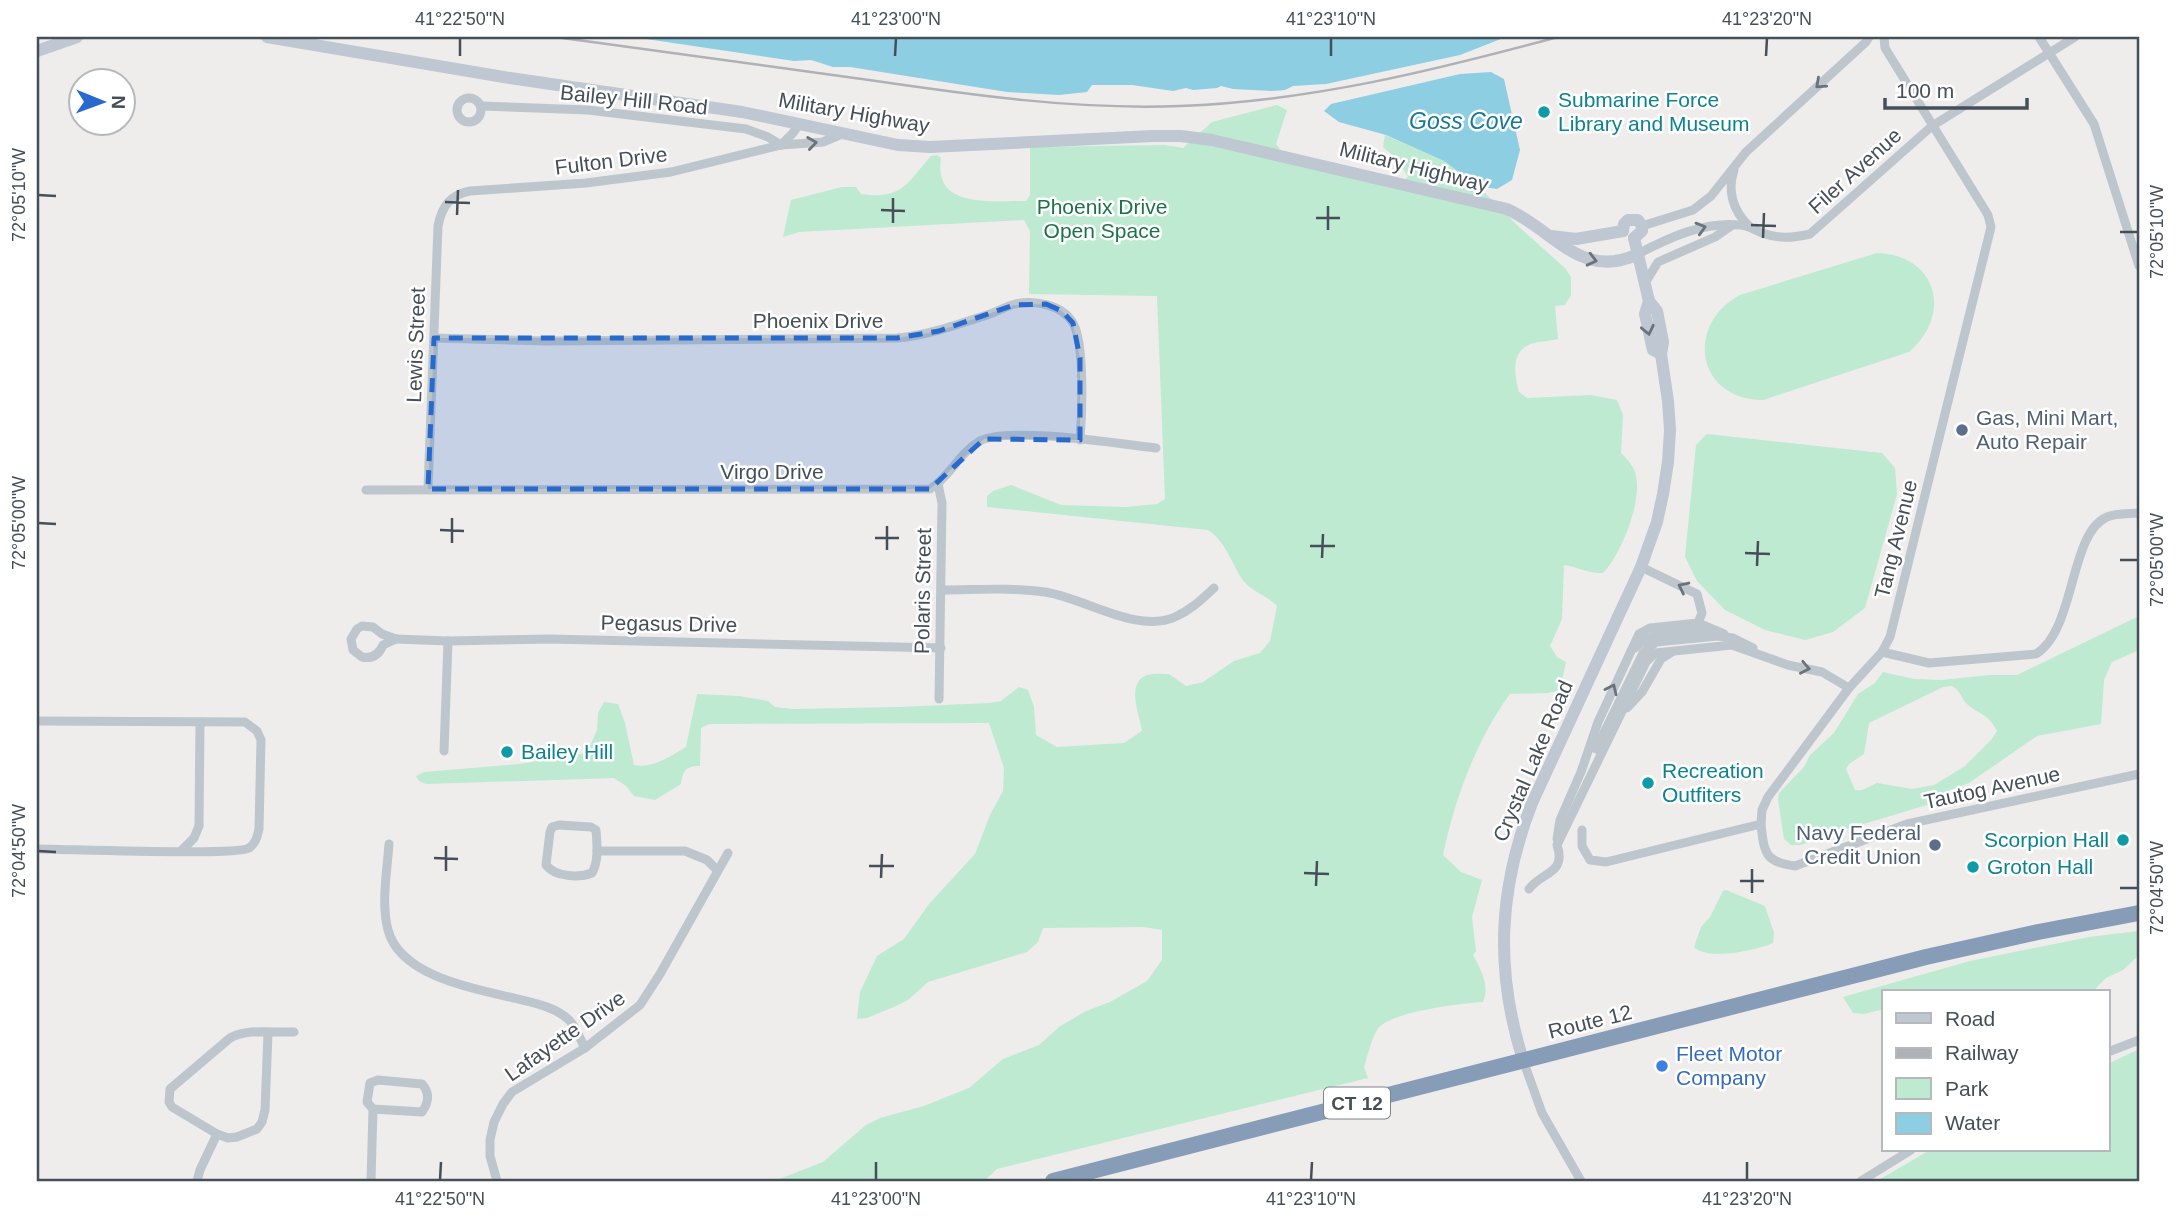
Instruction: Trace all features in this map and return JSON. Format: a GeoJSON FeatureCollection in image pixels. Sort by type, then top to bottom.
{"type":"FeatureCollection","features":[{"type":"Feature","properties":{"kind":"highway","name":"Route 12"},"geometry":{"type":"LineString","coordinates":[[1053,1181],[1969,947],[2139,913]]}},
{"type":"Feature","properties":{"kind":"street"},"geometry":{"type":"LineString","coordinates":[[37,51],[77,37]]}},
{"type":"Feature","properties":{"kind":"street","name":"Military Highway"},"geometry":{"type":"LineString","coordinates":[[267,37],[510,78],[742,112],[898,145],[930,147],[1153,136],[1191,137],[1264,151],[1507,209],[1523,217],[1578,256],[1593,262],[1611,264],[1639,254]]}},
{"type":"Feature","properties":{"kind":"street","name":"Tang Avenue"},"geometry":{"type":"LineString","coordinates":[[1761,824],[1762,810],[1768,797],[1849,688],[1882,652],[1890,637],[1991,227],[1988,215],[1885,48],[1884,37]]}},
{"type":"Feature","properties":{"kind":"street"},"geometry":{"type":"LineString","coordinates":[[2039,37],[2094,124],[2139,266]]}},
{"type":"Feature","properties":{"kind":"street","name":"Filer Avenue"},"geometry":{"type":"LineString","coordinates":[[1639,254],[1702,226],[1739,224],[1776,237],[1788,238],[1810,234],[1932,126],[2075,37]]}},
{"type":"Feature","properties":{"kind":"street"},"geometry":{"type":"LineString","coordinates":[[1550,236],[1576,239],[1629,235],[1624,223],[1631,219],[1638,220],[1642,226],[1693,210],[1711,196],[1746,152],[1867,39],[1876,41],[1885,48]]}},
{"type":"Feature","properties":{"kind":"street","name":"Bailey Hill Road"},"geometry":{"type":"LineString","coordinates":[[481,106],[588,110],[746,130],[768,137],[781,145]]}},
{"type":"Feature","properties":{"kind":"street"},"geometry":{"type":"LineString","coordinates":[[781,145],[799,124]]}},
{"type":"Feature","properties":{"kind":"street","name":"Fulton Drive"},"geometry":{"type":"LineString","coordinates":[[445,204],[459,193],[470,191],[649,176],[781,145],[823,142],[842,134]]}},
{"type":"Feature","properties":{"kind":"street"},"geometry":{"type":"LineString","coordinates":[[1736,165],[1731,179],[1731,195],[1735,210],[1750,227]]}},
{"type":"Feature","properties":{"kind":"street","name":"Lewis Street"},"geometry":{"type":"LineString","coordinates":[[428,489],[438,226],[445,204]]}},
{"type":"Feature","properties":{"kind":"street"},"geometry":{"type":"LineString","coordinates":[[1645,283],[1658,262],[1715,237],[1731,225]]}},
{"type":"Feature","properties":{"kind":"street","name":"Crystal Lake Road"},"geometry":{"type":"LineString","coordinates":[[1581,1181],[1542,1112],[1523,1060],[1509,1006],[1503,962],[1503,928],[1510,869],[1519,836],[1641,567],[1657,523],[1668,461],[1668,401],[1661,354],[1663,347],[1659,321],[1655,307],[1649,301],[1639,254],[1629,235]]}},
{"type":"Feature","properties":{"kind":"street","name":"Phoenix Drive"},"geometry":{"type":"LineString","coordinates":[[434,338],[548,341],[897,338],[939,331],[1014,304],[1046,304],[1062,311],[1073,323],[1081,395],[1080,440]]}},
{"type":"Feature","properties":{"kind":"street"},"geometry":{"type":"LineString","coordinates":[[938,484],[971,446],[984,439],[1026,435],[1156,448]]}},
{"type":"Feature","properties":{"kind":"street","name":"Virgo Drive"},"geometry":{"type":"LineString","coordinates":[[366,490],[930,489],[938,484]]}},
{"type":"Feature","properties":{"kind":"street","name":"Polaris Street"},"geometry":{"type":"LineString","coordinates":[[938,484],[942,491],[939,699]]}},
{"type":"Feature","properties":{"kind":"street"},"geometry":{"type":"LineString","coordinates":[[1882,652],[1929,663],[2036,654],[2049,640],[2060,617],[2091,529],[2112,515],[2139,513]]}},
{"type":"Feature","properties":{"kind":"street"},"geometry":{"type":"LineString","coordinates":[[1641,567],[1697,594],[1702,613],[1699,623]]}},
{"type":"Feature","properties":{"kind":"street"},"geometry":{"type":"LineString","coordinates":[[942,590],[1047,592],[1074,598],[1145,623],[1175,617],[1194,606],[1214,588]]}},
{"type":"Feature","properties":{"kind":"street"},"geometry":{"type":"LineString","coordinates":[[1529,889],[1536,881],[1554,870],[1560,856],[1557,845],[1560,820],[1581,772],[1602,711],[1642,631],[1699,623],[1777,661]]}},
{"type":"Feature","properties":{"kind":"street","name":"Pegasus Drive"},"geometry":{"type":"LineString","coordinates":[[396,639],[383,645],[377,654],[367,658],[357,654],[351,644],[357,629],[368,626],[396,639],[448,641],[564,640],[941,648]]}},
{"type":"Feature","properties":{"kind":"street"},"geometry":{"type":"LineString","coordinates":[[1624,663],[1644,639],[1654,635],[1716,630]]}},
{"type":"Feature","properties":{"kind":"street"},"geometry":{"type":"LineString","coordinates":[[1557,845],[1563,824],[1602,734],[1648,647],[1656,642],[1718,636],[1733,638]]}},
{"type":"Feature","properties":{"kind":"street"},"geometry":{"type":"LineString","coordinates":[[444,751],[448,641]]}},
{"type":"Feature","properties":{"kind":"street"},"geometry":{"type":"LineString","coordinates":[[1557,845],[1605,741],[1615,727],[1649,657],[1660,651],[1732,645],[1777,661],[1822,672],[1849,688]]}},
{"type":"Feature","properties":{"kind":"street"},"geometry":{"type":"LineString","coordinates":[[37,721],[245,722],[257,731],[261,740],[257,839],[250,848],[242,851],[37,849]]}},
{"type":"Feature","properties":{"kind":"street"},"geometry":{"type":"LineString","coordinates":[[181,851],[194,838],[199,826],[200,722]]}},
{"type":"Feature","properties":{"kind":"street","name":"Tautog Avenue"},"geometry":{"type":"LineString","coordinates":[[1761,824],[1767,853],[1777,863],[1795,866],[1907,824],[2139,774]]}},
{"type":"Feature","properties":{"kind":"street"},"geometry":{"type":"LineString","coordinates":[[1582,830],[1583,846],[1590,860],[1606,862],[1761,824]]}},
{"type":"Feature","properties":{"kind":"street"},"geometry":{"type":"LineString","coordinates":[[554,826],[591,827],[596,830],[597,851],[594,870],[587,875],[556,873],[546,865],[550,832],[554,826]]}},
{"type":"Feature","properties":{"kind":"street"},"geometry":{"type":"LineString","coordinates":[[389,845],[385,903],[388,930],[396,949],[413,963],[438,976],[464,986],[556,1011],[570,1021],[585,1048]]}},
{"type":"Feature","properties":{"kind":"street"},"geometry":{"type":"LineString","coordinates":[[597,851],[685,851],[707,860],[717,870]]}},
{"type":"Feature","properties":{"kind":"street","name":"Lafayette Drive"},"geometry":{"type":"LineString","coordinates":[[497,1181],[490,1156],[490,1140],[494,1122],[503,1104],[512,1092],[585,1048],[640,1005],[728,853]]}},
{"type":"Feature","properties":{"kind":"street"},"geometry":{"type":"LineString","coordinates":[[268,1033],[265,1110],[257,1129],[228,1138],[218,1135],[172,1107],[169,1101],[170,1089],[236,1034],[294,1032]]}},
{"type":"Feature","properties":{"kind":"street"},"geometry":{"type":"LineString","coordinates":[[2110,1051],[2139,1040]]}},
{"type":"Feature","properties":{"kind":"street"},"geometry":{"type":"LineString","coordinates":[[371,1181],[373,1108],[367,1102],[370,1083],[378,1080],[422,1084],[428,1091],[427,1105],[422,1112],[373,1108]]}},
{"type":"Feature","properties":{"kind":"street"},"geometry":{"type":"LineString","coordinates":[[197,1181],[218,1135]]}},
{"type":"Feature","properties":{"kind":"street"},"geometry":{"type":"LineString","coordinates":[[1861,1181],[1908,1152]]}},
{"type":"Feature","properties":{"kind":"highlighted area"},"geometry":{"type":"Polygon","coordinates":[[[1046,304],[1062,311],[1073,323],[1080,358],[1080,440],[984,439],[930,489],[428,489],[434,338],[897,338],[939,331],[1014,305],[1046,304]]]}},
{"type":"Feature","properties":{"kind":"green space","name":"Phoenix Drive Open Space"},"geometry":{"type":"Polygon","coordinates":[[[1277,105],[1287,110],[1276,144],[1290,162],[1395,187],[1408,177],[1398,160],[1383,147],[1385,135],[1444,161],[1478,186],[1565,268],[1571,277],[1571,295],[1565,305],[1555,306],[1558,339],[1526,346],[1517,356],[1515,370],[1519,392],[1527,398],[1591,395],[1617,400],[1623,415],[1621,453],[1634,469],[1637,487],[1629,528],[1617,554],[1603,573],[1564,565],[1562,619],[1550,646],[1557,657],[1566,662],[1560,690],[1510,694],[1477,750],[1460,792],[1448,834],[1443,855],[1461,872],[1482,880],[1472,917],[1476,951],[1473,955],[1482,972],[1486,990],[1483,1002],[1409,1013],[1384,1024],[1377,1030],[1371,1043],[1364,1067],[1368,1078],[997,1169],[984,1181],[774,1181],[823,1162],[866,1125],[880,1118],[924,1106],[969,1088],[1003,1059],[1039,1045],[1059,1027],[1086,1011],[1110,1002],[1147,981],[1162,960],[1162,930],[1144,927],[1043,928],[1038,942],[1027,952],[928,982],[908,1000],[867,1018],[857,1019],[860,992],[877,956],[904,939],[929,904],[975,854],[990,815],[1003,791],[1004,768],[989,723],[709,724],[701,728],[700,766],[689,768],[684,772],[681,784],[655,800],[634,796],[614,778],[426,784],[416,776],[424,772],[519,764],[587,753],[597,730],[598,713],[604,702],[618,704],[634,765],[648,765],[668,758],[686,747],[697,694],[739,696],[768,701],[775,707],[793,709],[899,707],[1001,701],[1019,687],[1028,690],[1034,707],[1036,735],[1057,747],[1124,743],[1142,731],[1135,692],[1140,679],[1149,674],[1169,674],[1186,686],[1203,682],[1234,661],[1260,653],[1270,641],[1277,606],[1245,583],[1224,546],[1208,530],[987,507],[987,496],[1011,485],[1061,505],[1126,507],[1157,504],[1165,499],[1157,296],[1029,294],[1030,231],[1024,220],[799,232],[783,237],[791,200],[842,187],[856,187],[861,194],[895,192],[909,181],[931,156],[937,155],[941,158],[941,175],[946,187],[956,194],[982,201],[1026,201],[1030,195],[1030,147],[1165,145],[1183,148],[1212,122],[1277,105]]]}},
{"type":"Feature","properties":{"kind":"green space"},"geometry":{"type":"Polygon","coordinates":[[[1877,253],[1897,256],[1914,264],[1925,275],[1932,289],[1934,305],[1931,321],[1923,337],[1909,352],[1763,400],[1741,397],[1724,388],[1712,375],[1706,359],[1705,341],[1711,324],[1722,308],[1740,295],[1877,253]]]}},
{"type":"Feature","properties":{"kind":"green space"},"geometry":{"type":"Polygon","coordinates":[[[1707,434],[1882,453],[1895,468],[1897,494],[1865,608],[1833,632],[1805,640],[1765,630],[1725,610],[1697,581],[1685,557],[1696,445],[1707,434]]]}},
{"type":"Feature","properties":{"kind":"green space"},"geometry":{"type":"Polygon","coordinates":[[[2139,616],[2139,650],[2112,662],[2104,680],[2101,724],[2037,736],[1969,783],[1950,790],[1927,805],[1801,845],[1791,845],[1784,839],[1779,793],[1804,767],[1810,755],[1834,733],[1858,694],[1875,683],[1883,672],[1914,679],[1942,680],[2017,675],[2139,616]],[[1952,686],[1943,687],[1869,723],[1864,754],[1846,769],[1855,790],[1862,790],[1877,783],[1912,789],[1934,785],[1965,766],[1991,740],[1997,731],[1993,725],[1967,704],[1952,686]]]}},
{"type":"Feature","properties":{"kind":"green space"},"geometry":{"type":"Polygon","coordinates":[[[1726,890],[1765,906],[1774,933],[1773,943],[1756,949],[1721,954],[1701,951],[1694,947],[1701,927],[1726,890]]]}},
{"type":"Feature","properties":{"kind":"green space"},"geometry":{"type":"Polygon","coordinates":[[[2139,931],[2139,955],[2123,970],[2106,978],[2094,990],[1882,990],[1882,1010],[1864,1014],[1853,1013],[1843,997],[1970,961],[2089,937],[2139,931]]]}},
{"type":"Feature","properties":{"kind":"green space"},"geometry":{"type":"Polygon","coordinates":[[[2139,1049],[2139,1181],[1877,1181],[1927,1152],[2110,1152],[2110,1063],[2139,1049]]]}},
{"type":"Feature","properties":{"kind":"water"},"geometry":{"type":"Polygon","coordinates":[[[633,37],[1506,37],[1460,55],[1326,84],[1293,86],[1285,90],[1233,89],[1221,86],[1173,91],[1132,85],[1092,85],[1087,92],[1059,95],[1007,92],[850,67],[833,67],[811,60],[794,61],[633,37]]]}},
{"type":"Feature","properties":{"kind":"water","name":"Goss Cove"},"geometry":{"type":"Polygon","coordinates":[[[1491,72],[1504,79],[1520,150],[1512,180],[1497,189],[1478,186],[1444,161],[1386,135],[1339,122],[1324,111],[1331,104],[1460,74],[1491,72]]]}},
{"type":"Feature","properties":{"kind":"railway"},"geometry":{"type":"LineString","coordinates":[[555,37],[985,96],[1141,107],[1229,103],[1324,91],[1418,72],[1558,37]]}},
{"type":"Feature","properties":{"kind":"place","name":"Submarine Force Library and Museum"},"geometry":{"type":"Point","coordinates":[1544,112]}},
{"type":"Feature","properties":{"kind":"place","name":"Gas, Mini Mart, Auto Repair"},"geometry":{"type":"Point","coordinates":[1962,430]}},
{"type":"Feature","properties":{"kind":"place","name":"Bailey Hill"},"geometry":{"type":"Point","coordinates":[507,752]}},
{"type":"Feature","properties":{"kind":"place","name":"Recreation Outfiters"},"geometry":{"type":"Point","coordinates":[1648,783]}},
{"type":"Feature","properties":{"kind":"place","name":"Scorpion Hall"},"geometry":{"type":"Point","coordinates":[2123,840]}},
{"type":"Feature","properties":{"kind":"place","name":"Navy Federal Credit Union"},"geometry":{"type":"Point","coordinates":[1935,845]}},
{"type":"Feature","properties":{"kind":"place","name":"Groton Hall"},"geometry":{"type":"Point","coordinates":[1973,867]}},
{"type":"Feature","properties":{"kind":"place","name":"Fleet Motor Company"},"geometry":{"type":"Point","coordinates":[1662,1066]}}]}
